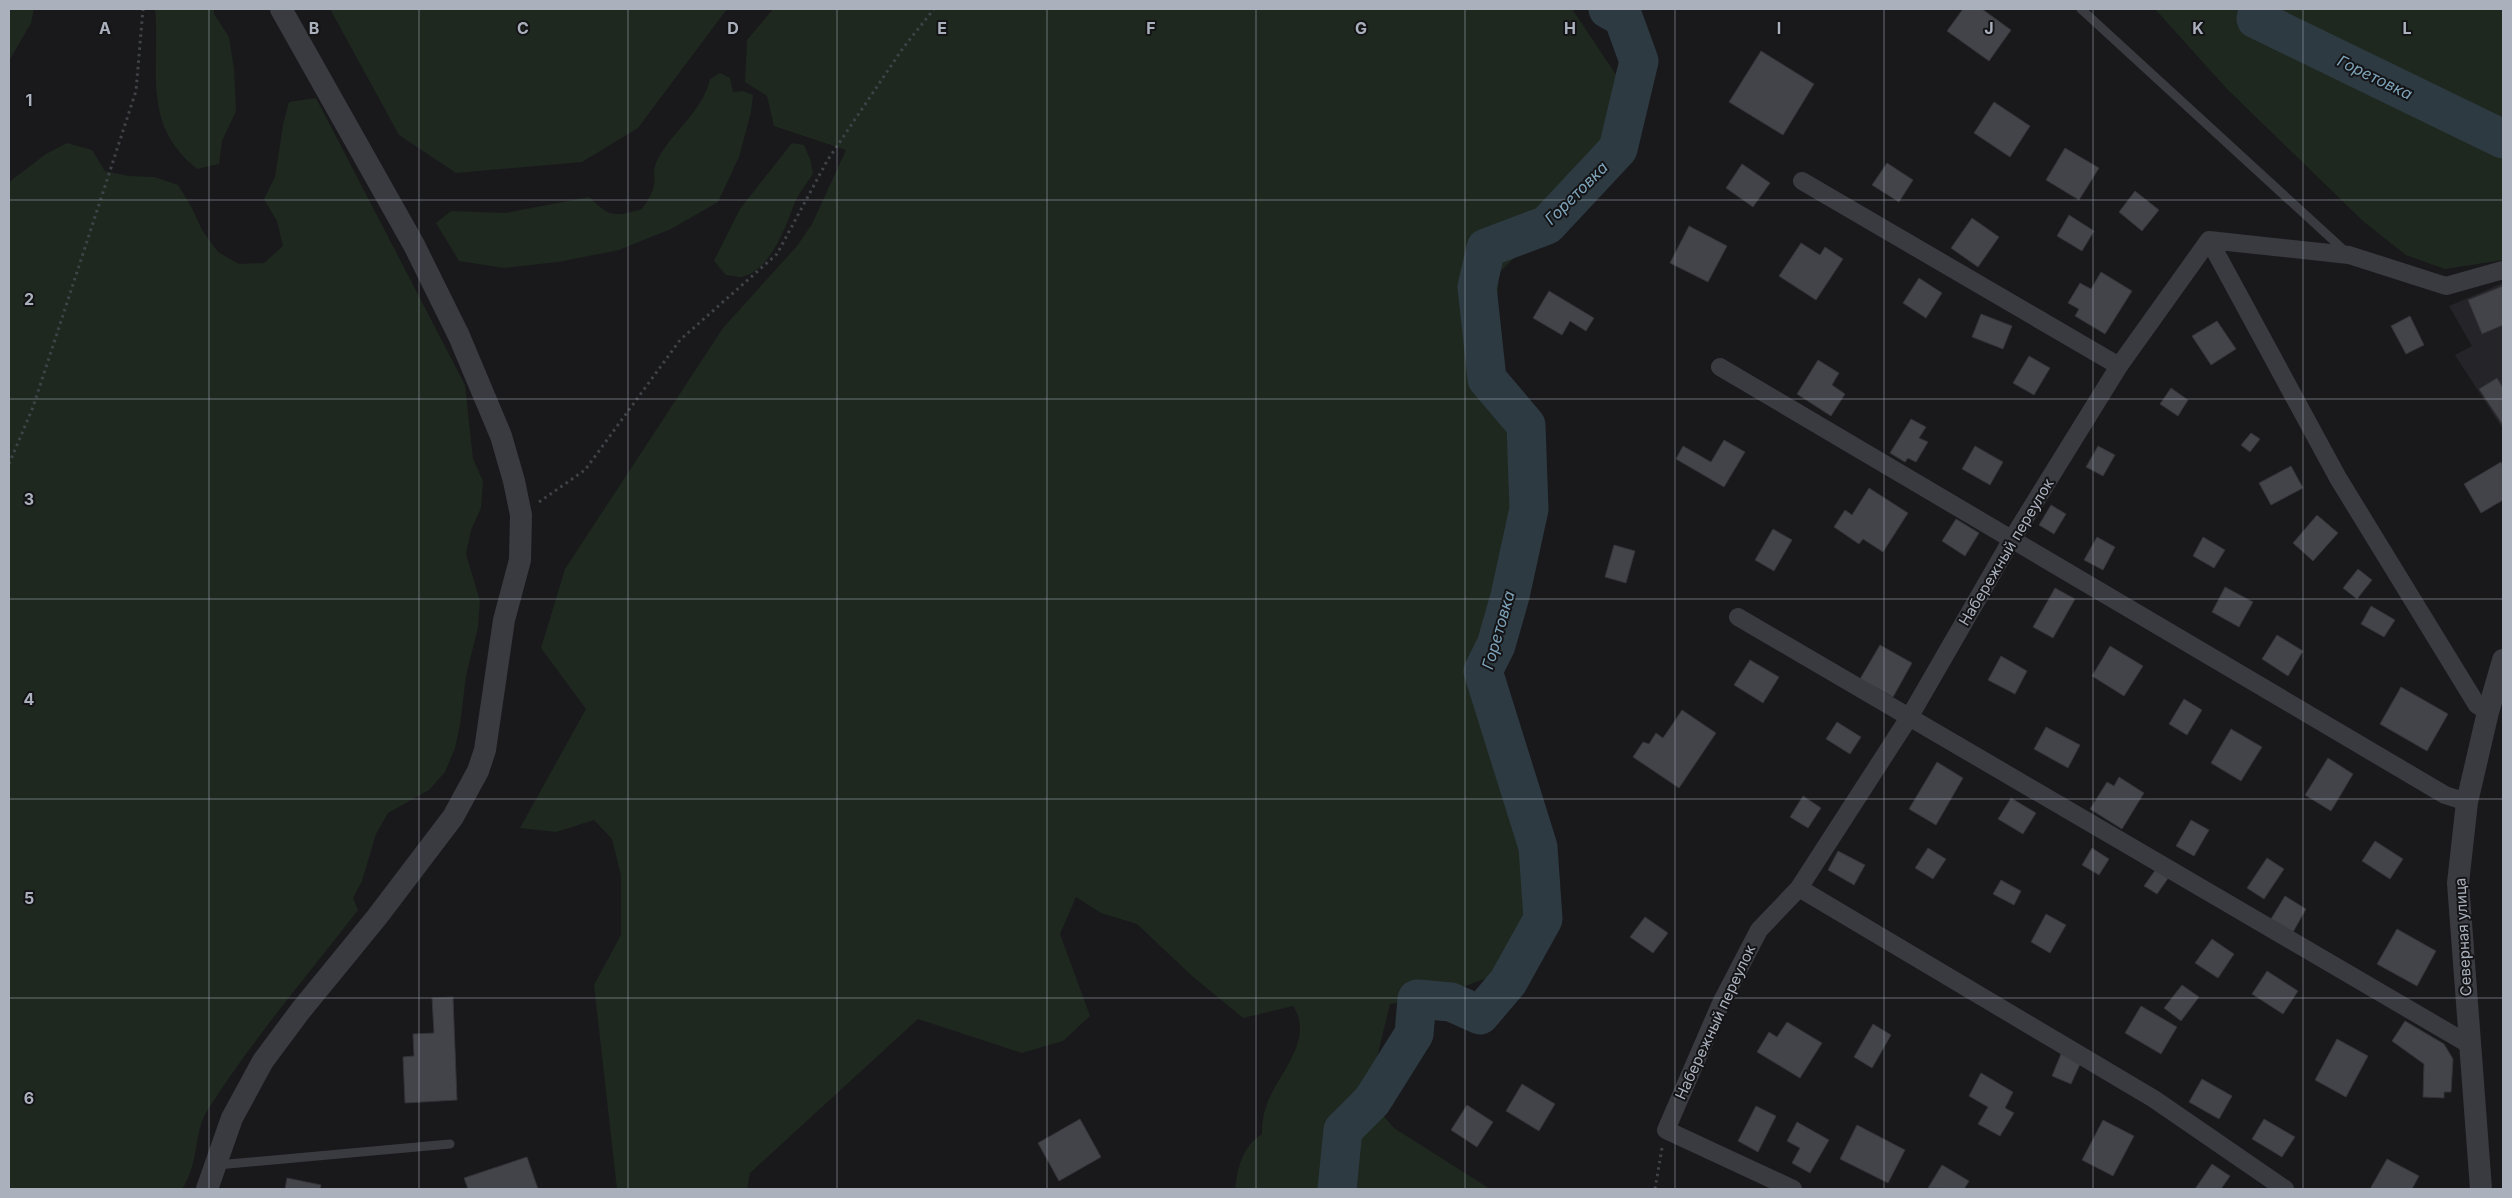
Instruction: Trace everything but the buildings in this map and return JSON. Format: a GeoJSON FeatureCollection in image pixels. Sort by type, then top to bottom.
{"type":"FeatureCollection","features":[{"type":"Feature","properties":{"kind":"street"},"geometry":{"type":"LineString","coordinates":[[207,1189],[232,1118],[264,1062],[301,1010],[377,917],[453,817],[478,771],[484,750],[504,620],[520,560],[520,515],[501,436],[459,336],[414,245],[281,9]]}},
{"type":"Feature","properties":{"kind":"street"},"geometry":{"type":"LineString","coordinates":[[1802,181],[2118,366]]}},
{"type":"Feature","properties":{"kind":"street"},"geometry":{"type":"LineString","coordinates":[[2209,240],[2349,255],[2446,286],[2503,270]]}},
{"type":"Feature","properties":{"kind":"street"},"geometry":{"type":"LineString","coordinates":[[2209,240],[2338,478],[2477,705],[2488,712]]}},
{"type":"Feature","properties":{"kind":"street","name":"Набережный переулок"},"geometry":{"type":"LineString","coordinates":[[1666,1130],[1721,1003],[1759,930],[1799,888],[1910,716],[2012,539],[2118,366],[2209,240]]}},
{"type":"Feature","properties":{"kind":"street"},"geometry":{"type":"LineString","coordinates":[[1720,367],[2445,795],[2467,802]]}},
{"type":"Feature","properties":{"kind":"street"},"geometry":{"type":"LineString","coordinates":[[1738,617],[2470,1045]]}},
{"type":"Feature","properties":{"kind":"street","name":"Северная улица"},"geometry":{"type":"LineString","coordinates":[[2481,1189],[2458,883],[2467,802],[2488,712],[2503,660]]}},
{"type":"Feature","properties":{"kind":"street"},"geometry":{"type":"LineString","coordinates":[[1799,888],[2154,1099],[2285,1189]]}},
{"type":"Feature","properties":{"kind":"street"},"geometry":{"type":"LineString","coordinates":[[1666,1130],[1792,1189]]}},
{"type":"Feature","properties":{"kind":"lane"},"geometry":{"type":"LineString","coordinates":[[2081,9],[2349,255]]}},
{"type":"Feature","properties":{"kind":"lane"},"geometry":{"type":"LineString","coordinates":[[214,1166],[450,1144]]}},
{"type":"Feature","properties":{"kind":"path"},"geometry":{"type":"LineString","coordinates":[[9,464],[33,407],[136,91],[143,9]]}},
{"type":"Feature","properties":{"kind":"path"},"geometry":{"type":"LineString","coordinates":[[520,515],[585,470],[680,340],[777,254],[827,161],[903,48],[934,9]]}},
{"type":"Feature","properties":{"kind":"path"},"geometry":{"type":"LineString","coordinates":[[1655,1189],[1666,1130]]}},
{"type":"Feature","properties":{"kind":"shaded area"},"geometry":{"type":"Polygon","coordinates":[[[2503,283],[2503,429],[2455,355],[2472,346],[2449,306],[2503,283]]]}},
{"type":"Feature","properties":{"kind":"green space"},"geometry":{"type":"Polygon","coordinates":[[[9,9],[34,9],[31,23],[9,61],[9,9]]]}},
{"type":"Feature","properties":{"kind":"green space"},"geometry":{"type":"Polygon","coordinates":[[[155,9],[214,9],[214,14],[229,37],[234,69],[236,111],[222,141],[219,164],[197,169],[180,153],[161,118],[156,82],[155,9]]]}},
{"type":"Feature","properties":{"kind":"green space"},"geometry":{"type":"Polygon","coordinates":[[[330,9],[727,9],[638,128],[582,162],[456,173],[399,135],[330,9]]]}},
{"type":"Feature","properties":{"kind":"green space"},"geometry":{"type":"Polygon","coordinates":[[[773,9],[1572,9],[1631,97],[1611,145],[1559,213],[1499,273],[1495,334],[1521,470],[1523,553],[1519,611],[1479,647],[1505,778],[1513,831],[1534,895],[1525,944],[1487,978],[1433,998],[1390,1004],[1374,1070],[1362,1091],[1394,1128],[1490,1189],[1235,1189],[1245,1151],[1262,1134],[1267,1103],[1294,1054],[1298,1042],[1299,1018],[1293,1006],[1243,1018],[1192,976],[1137,924],[1101,913],[1076,897],[1060,934],[1090,1016],[1063,1041],[1022,1053],[918,1019],[750,1173],[747,1189],[617,1189],[594,985],[621,935],[621,875],[612,839],[594,820],[556,832],[520,828],[586,709],[541,648],[565,569],[723,328],[797,246],[812,224],[846,150],[774,126],[767,96],[745,82],[747,40],[773,9]]]}},
{"type":"Feature","properties":{"kind":"green space"},"geometry":{"type":"Polygon","coordinates":[[[2155,9],[2503,9],[2503,260],[2445,269],[2406,255],[2364,222],[2227,89],[2155,9]]]}},
{"type":"Feature","properties":{"kind":"green space"},"geometry":{"type":"Polygon","coordinates":[[[720,73],[730,78],[733,92],[743,91],[753,95],[751,112],[739,157],[718,202],[671,229],[619,250],[558,262],[504,268],[459,261],[436,223],[451,211],[505,213],[589,197],[603,209],[613,214],[642,209],[653,188],[654,170],[658,159],[671,139],[701,102],[710,79],[720,73]]]}},
{"type":"Feature","properties":{"kind":"green space"},"geometry":{"type":"Polygon","coordinates":[[[316,98],[465,385],[473,459],[483,481],[481,508],[471,530],[466,554],[480,601],[478,627],[466,676],[455,748],[445,772],[429,790],[388,813],[376,834],[362,881],[353,898],[358,910],[242,1059],[207,1111],[200,1128],[191,1170],[182,1189],[9,1189],[9,182],[46,154],[67,143],[92,150],[105,171],[129,176],[154,177],[178,185],[191,206],[202,230],[218,252],[239,264],[264,263],[283,246],[277,221],[264,199],[275,177],[283,125],[289,102],[316,98]]]}},
{"type":"Feature","properties":{"kind":"green space"},"geometry":{"type":"Polygon","coordinates":[[[792,143],[804,145],[813,173],[797,198],[780,237],[768,258],[751,273],[741,277],[726,275],[714,261],[740,209],[792,143]]]}},
{"type":"Feature","properties":{"kind":"waterway","name":"Горетовка"},"geometry":{"type":"LineString","coordinates":[[1337,1189],[1343,1130],[1372,1101],[1414,1034],[1417,999],[1451,1002],[1480,1015],[1508,982],[1543,919],[1538,847],[1483,671],[1496,645],[1510,596],[1529,509],[1526,425],[1487,379],[1477,287],[1486,248],[1547,225],[1618,149],[1639,61],[1623,17],[1608,9]]}},
{"type":"Feature","properties":{"kind":"waterway","name":"Горетовка"},"geometry":{"type":"LineString","coordinates":[[2258,9],[2256,19],[2503,139]]}}]}
